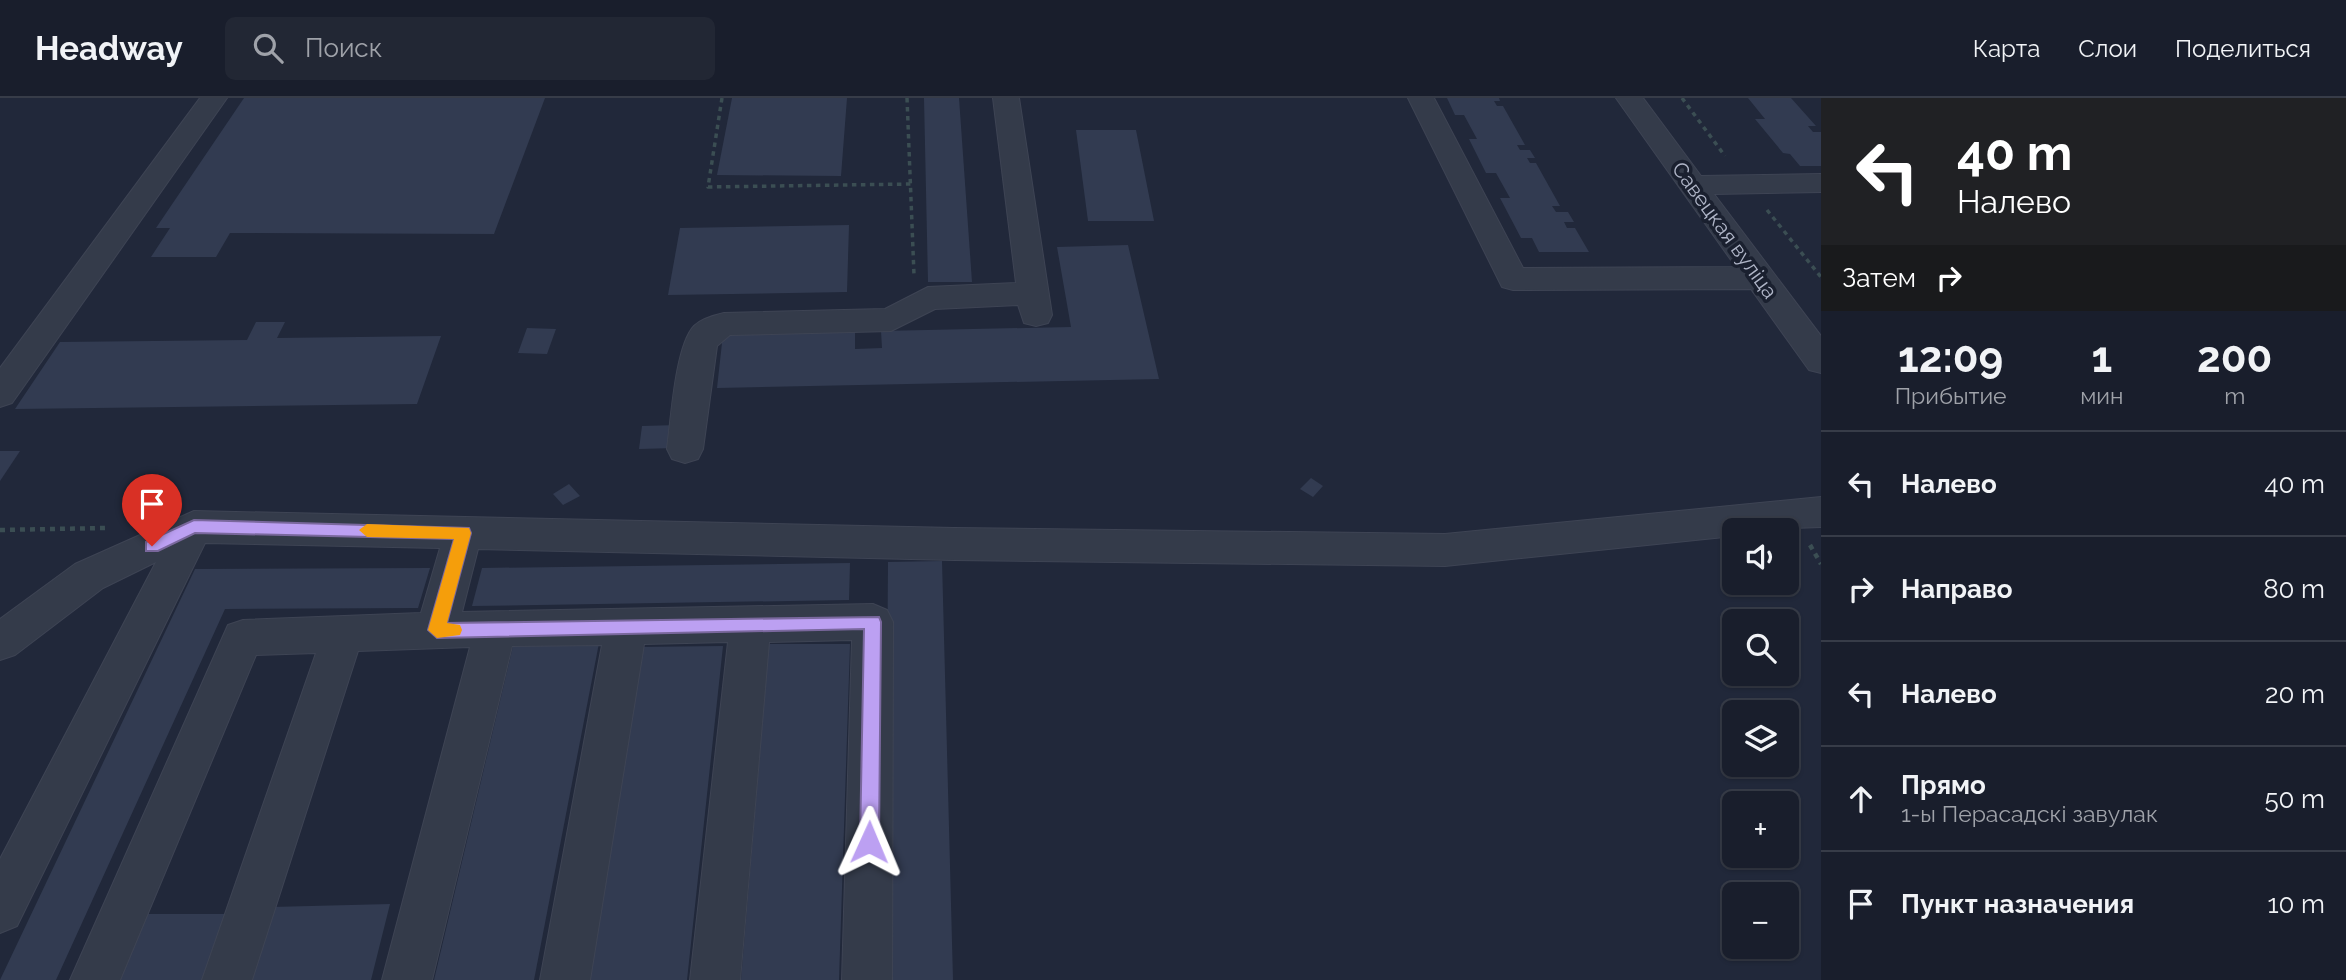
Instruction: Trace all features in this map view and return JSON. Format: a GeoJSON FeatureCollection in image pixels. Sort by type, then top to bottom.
{"type":"FeatureCollection","features":[{"type":"Feature","properties":{"kind":"street"},"geometry":{"type":"LineString","coordinates":[[0,394],[214,98]]}},
{"type":"Feature","properties":{"kind":"street"},"geometry":{"type":"LineString","coordinates":[[685,449],[700,346],[706,334],[724,324],[891,320],[928,298],[1035,304],[1006,98]]}},
{"type":"Feature","properties":{"kind":"street"},"geometry":{"type":"LineString","coordinates":[[1422,98],[1513,279],[1760,278]]}},
{"type":"Feature","properties":{"kind":"street","name":"Савецкая вуліца"},"geometry":{"type":"LineString","coordinates":[[1629,98],[1821,361]]}},
{"type":"Feature","properties":{"kind":"street"},"geometry":{"type":"LineString","coordinates":[[1692,185],[1821,183]]}},
{"type":"Feature","properties":{"kind":"street"},"geometry":{"type":"LineString","coordinates":[[0,642],[89,576],[194,527],[1445,550],[1821,512]]}},
{"type":"Feature","properties":{"kind":"street"},"geometry":{"type":"LineString","coordinates":[[0,909],[194,527]]}},
{"type":"Feature","properties":{"kind":"street"},"geometry":{"type":"LineString","coordinates":[[437,630],[463,533]]}},
{"type":"Feature","properties":{"kind":"street"},"geometry":{"type":"LineString","coordinates":[[95,980],[243,638],[437,630],[873,622],[867,980]]}},
{"type":"Feature","properties":{"kind":"street"},"geometry":{"type":"LineString","coordinates":[[715,980],[750,624]]}},
{"type":"Feature","properties":{"kind":"street"},"geometry":{"type":"LineString","coordinates":[[565,980],[626,627]]}},
{"type":"Feature","properties":{"kind":"street"},"geometry":{"type":"LineString","coordinates":[[407,980],[495,629]]}},
{"type":"Feature","properties":{"kind":"street"},"geometry":{"type":"LineString","coordinates":[[227,980],[343,634]]}},
{"type":"Feature","properties":{"kind":"path"},"geometry":{"type":"LineString","coordinates":[[722,98],[708,187],[911,184]]}},
{"type":"Feature","properties":{"kind":"path"},"geometry":{"type":"LineString","coordinates":[[907,98],[915,306]]}},
{"type":"Feature","properties":{"kind":"path"},"geometry":{"type":"LineString","coordinates":[[0,530],[111,528]]}},
{"type":"Feature","properties":{"kind":"building"},"geometry":{"type":"Polygon","coordinates":[[[244,98],[545,98],[494,234],[230,233],[216,257],[151,257],[170,228],[156,228],[244,98]]]}},
{"type":"Feature","properties":{"kind":"building"},"geometry":{"type":"Polygon","coordinates":[[[732,98],[847,98],[841,176],[717,175],[732,98]]]}},
{"type":"Feature","properties":{"kind":"building"},"geometry":{"type":"Polygon","coordinates":[[[924,98],[959,98],[972,282],[928,282],[924,98]]]}},
{"type":"Feature","properties":{"kind":"building"},"geometry":{"type":"Polygon","coordinates":[[[1447,98],[1499,98],[1500,101],[1494,101],[1497,106],[1503,106],[1525,145],[1517,145],[1520,150],[1530,150],[1535,158],[1527,158],[1530,163],[1536,163],[1560,206],[1552,206],[1556,212],[1568,212],[1574,222],[1564,222],[1567,228],[1575,228],[1589,252],[1539,252],[1532,238],[1521,238],[1500,198],[1510,198],[1496,173],[1486,173],[1469,139],[1477,139],[1464,115],[1455,115],[1447,98]]]}},
{"type":"Feature","properties":{"kind":"building"},"geometry":{"type":"Polygon","coordinates":[[[1748,98],[1791,98],[1816,126],[1808,126],[1813,132],[1821,132],[1821,166],[1800,166],[1790,154],[1783,153],[1755,119],[1765,119],[1748,98]]]}},
{"type":"Feature","properties":{"kind":"building"},"geometry":{"type":"Polygon","coordinates":[[[1076,130],[1136,130],[1154,221],[1088,221],[1076,130]]]}},
{"type":"Feature","properties":{"kind":"building"},"geometry":{"type":"Polygon","coordinates":[[[849,225],[847,292],[668,295],[680,228],[849,225]]]}},
{"type":"Feature","properties":{"kind":"building"},"geometry":{"type":"Polygon","coordinates":[[[1128,245],[1159,379],[717,388],[723,334],[855,332],[855,349],[882,348],[881,331],[1071,327],[1057,247],[1128,245]]]}},
{"type":"Feature","properties":{"kind":"building"},"geometry":{"type":"Polygon","coordinates":[[[256,322],[285,322],[277,338],[441,336],[417,404],[15,409],[60,342],[247,340],[256,322]]]}},
{"type":"Feature","properties":{"kind":"building"},"geometry":{"type":"Polygon","coordinates":[[[527,328],[556,329],[547,354],[518,353],[527,328]]]}},
{"type":"Feature","properties":{"kind":"building"},"geometry":{"type":"Polygon","coordinates":[[[678,425],[675,448],[639,449],[642,426],[678,425]]]}},
{"type":"Feature","properties":{"kind":"building"},"geometry":{"type":"Polygon","coordinates":[[[0,451],[20,451],[0,481],[0,451]]]}},
{"type":"Feature","properties":{"kind":"building"},"geometry":{"type":"Polygon","coordinates":[[[1311,478],[1323,486],[1313,497],[1300,489],[1311,478]]]}},
{"type":"Feature","properties":{"kind":"building"},"geometry":{"type":"Polygon","coordinates":[[[569,484],[580,496],[563,505],[553,494],[569,484]]]}},
{"type":"Feature","properties":{"kind":"building"},"geometry":{"type":"Polygon","coordinates":[[[942,561],[953,980],[885,980],[888,562],[942,561]]]}},
{"type":"Feature","properties":{"kind":"building"},"geometry":{"type":"Polygon","coordinates":[[[850,563],[849,600],[472,606],[482,568],[850,563]]]}},
{"type":"Feature","properties":{"kind":"building"},"geometry":{"type":"Polygon","coordinates":[[[430,568],[418,608],[225,609],[56,980],[0,980],[195,569],[430,568]]]}},
{"type":"Feature","properties":{"kind":"building"},"geometry":{"type":"Polygon","coordinates":[[[599,643],[534,980],[434,980],[513,646],[599,643]]]}},
{"type":"Feature","properties":{"kind":"building"},"geometry":{"type":"Polygon","coordinates":[[[769,644],[850,644],[839,980],[741,980],[769,644]]]}},
{"type":"Feature","properties":{"kind":"building"},"geometry":{"type":"Polygon","coordinates":[[[723,646],[687,980],[582,980],[636,647],[723,646]]]}},
{"type":"Feature","properties":{"kind":"building"},"geometry":{"type":"Polygon","coordinates":[[[390,904],[371,980],[247,980],[271,907],[390,904]]]}},
{"type":"Feature","properties":{"kind":"building"},"geometry":{"type":"Polygon","coordinates":[[[138,914],[231,914],[208,980],[110,980],[138,914]]]}},
{"type":"Feature","properties":{"kind":"slow traffic"},"geometry":{"type":"LineString","coordinates":[[367,530],[463,533],[437,630],[454,630]]}},
{"type":"Feature","properties":{"kind":"route"},"geometry":{"type":"LineString","coordinates":[[152,546],[194,527],[463,533],[437,630],[873,622],[869,842]]}}]}
